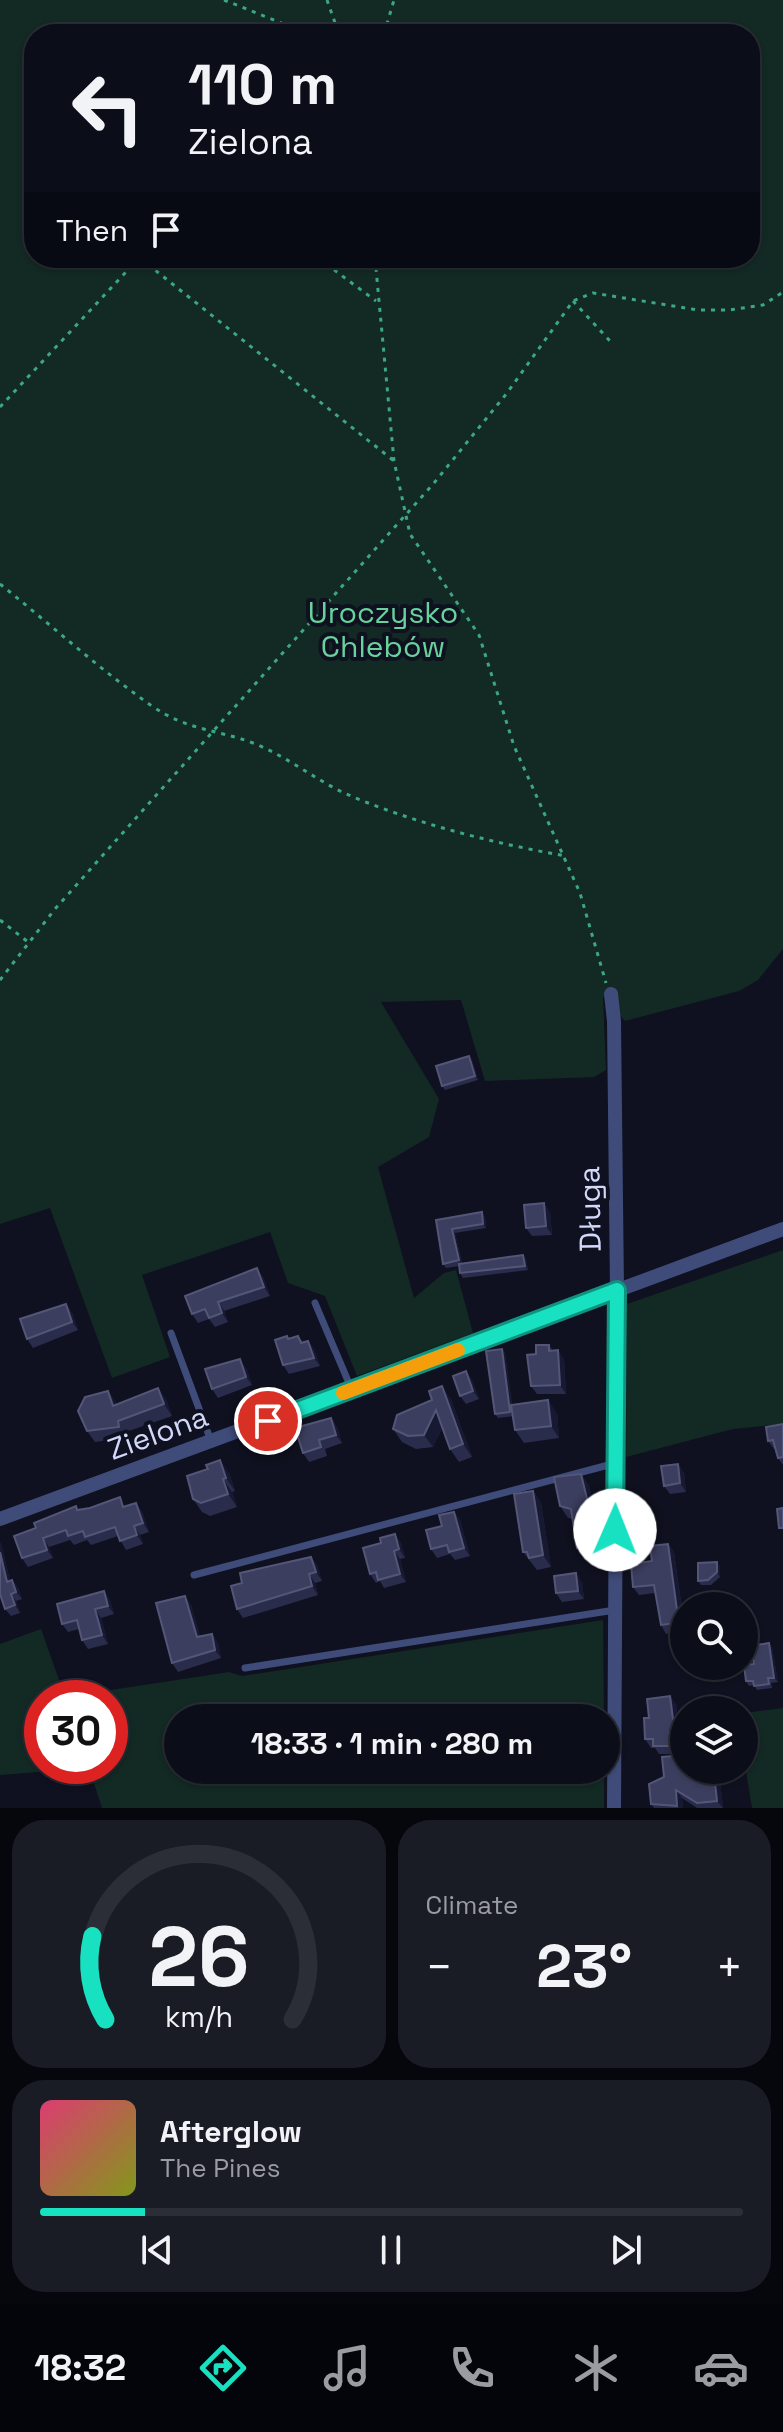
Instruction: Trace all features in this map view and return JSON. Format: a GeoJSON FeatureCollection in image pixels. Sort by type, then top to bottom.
{"type":"FeatureCollection","features":[{"type":"Feature","properties":{"kind":"street","name":"Długa"},"geometry":{"type":"LineString","coordinates":[[611,994],[614,1021],[617,1290],[614,1808]]}},
{"type":"Feature","properties":{"kind":"street","name":"Zielona"},"geometry":{"type":"LineString","coordinates":[[0,1519],[783,1229]]}},
{"type":"Feature","properties":{"kind":"lane"},"geometry":{"type":"LineString","coordinates":[[315,1303],[352,1390]]}},
{"type":"Feature","properties":{"kind":"lane"},"geometry":{"type":"LineString","coordinates":[[171,1333],[211,1441]]}},
{"type":"Feature","properties":{"kind":"lane"},"geometry":{"type":"LineString","coordinates":[[194,1575],[616,1463]]}},
{"type":"Feature","properties":{"kind":"lane"},"geometry":{"type":"LineString","coordinates":[[245,1668],[615,1610]]}},
{"type":"Feature","properties":{"kind":"path"},"geometry":{"type":"LineString","coordinates":[[224,0],[284,24]]}},
{"type":"Feature","properties":{"kind":"path"},"geometry":{"type":"LineString","coordinates":[[327,0],[335,24]]}},
{"type":"Feature","properties":{"kind":"path"},"geometry":{"type":"LineString","coordinates":[[387,24],[394,0]]}},
{"type":"Feature","properties":{"kind":"path"},"geometry":{"type":"LineString","coordinates":[[0,407],[130,268]]}},
{"type":"Feature","properties":{"kind":"path"},"geometry":{"type":"LineString","coordinates":[[152,268],[394,461]]}},
{"type":"Feature","properties":{"kind":"path"},"geometry":{"type":"LineString","coordinates":[[332,268],[377,301]]}},
{"type":"Feature","properties":{"kind":"path"},"geometry":{"type":"LineString","coordinates":[[375,268],[394,461],[410,534],[479,635],[514,746],[566,856],[611,994]]}},
{"type":"Feature","properties":{"kind":"path"},"geometry":{"type":"LineString","coordinates":[[0,980],[55,909],[213,735],[405,514],[507,393],[573,301],[593,293],[698,310],[729,310],[763,305],[783,292]]}},
{"type":"Feature","properties":{"kind":"path"},"geometry":{"type":"LineString","coordinates":[[573,301],[610,341]]}},
{"type":"Feature","properties":{"kind":"path"},"geometry":{"type":"LineString","coordinates":[[0,584],[153,707],[213,735],[252,743],[340,791],[380,808],[525,848],[566,856]]}},
{"type":"Feature","properties":{"kind":"path"},"geometry":{"type":"LineString","coordinates":[[0,920],[30,943]]}},
{"type":"Feature","properties":{"kind":"green space","name":"Uroczysko Chlebów"},"geometry":{"type":"Polygon","coordinates":[[[0,0],[783,0],[783,949],[758,980],[739,991],[625,1021],[603,996],[606,1070],[594,1077],[485,1081],[461,1000],[381,1002],[439,1099],[429,1137],[378,1167],[414,1298],[444,1273],[456,1270],[473,1333],[357,1376],[325,1296],[288,1283],[270,1232],[142,1275],[170,1357],[112,1378],[50,1208],[0,1224],[0,0]]]}},
{"type":"Feature","properties":{"kind":"green space"},"geometry":{"type":"Polygon","coordinates":[[[783,1250],[783,1424],[733,1429],[626,1457],[627,1304],[783,1250]]]}},
{"type":"Feature","properties":{"kind":"green space"},"geometry":{"type":"Polygon","coordinates":[[[603,1620],[604,1704],[164,1704],[164,1784],[604,1784],[604,1808],[102,1808],[94,1784],[128,1784],[128,1687],[229,1672],[242,1676],[603,1620]]]}},
{"type":"Feature","properties":{"kind":"green space"},"geometry":{"type":"Polygon","coordinates":[[[41,1629],[59,1680],[24,1680],[24,1773],[0,1775],[0,1644],[41,1629]]]}},
{"type":"Feature","properties":{"kind":"green space"},"geometry":{"type":"Polygon","coordinates":[[[783,1708],[783,1808],[752,1808],[748,1784],[758,1784],[758,1711],[783,1708]]]}},
{"type":"Feature","properties":{"kind":"building"},"geometry":{"type":"Polygon","coordinates":[[[469,1056],[475,1076],[442,1086],[436,1066],[469,1056]]]}},
{"type":"Feature","properties":{"kind":"building"},"geometry":{"type":"Polygon","coordinates":[[[544,1203],[546,1226],[526,1228],[524,1205],[544,1203]]]}},
{"type":"Feature","properties":{"kind":"building"},"geometry":{"type":"Polygon","coordinates":[[[482,1212],[483,1224],[452,1229],[459,1260],[443,1264],[436,1220],[482,1212]]]}},
{"type":"Feature","properties":{"kind":"building"},"geometry":{"type":"Polygon","coordinates":[[[523,1255],[525,1266],[460,1273],[459,1264],[523,1255]]]}},
{"type":"Feature","properties":{"kind":"building"},"geometry":{"type":"Polygon","coordinates":[[[257,1268],[264,1287],[218,1302],[222,1313],[209,1318],[205,1309],[192,1314],[185,1296],[257,1268]]]}},
{"type":"Feature","properties":{"kind":"building"},"geometry":{"type":"Polygon","coordinates":[[[66,1304],[72,1322],[27,1339],[20,1319],[66,1304]]]}},
{"type":"Feature","properties":{"kind":"building"},"geometry":{"type":"Polygon","coordinates":[[[287,1336],[288,1339],[298,1336],[301,1343],[308,1341],[314,1358],[283,1365],[275,1340],[287,1336]]]}},
{"type":"Feature","properties":{"kind":"building"},"geometry":{"type":"Polygon","coordinates":[[[536,1345],[549,1345],[549,1351],[558,1350],[560,1385],[531,1386],[527,1355],[536,1354],[536,1345]]]}},
{"type":"Feature","properties":{"kind":"building"},"geometry":{"type":"Polygon","coordinates":[[[502,1349],[510,1412],[495,1414],[486,1351],[502,1349]]]}},
{"type":"Feature","properties":{"kind":"building"},"geometry":{"type":"Polygon","coordinates":[[[240,1359],[246,1377],[212,1389],[205,1369],[240,1359]]]}},
{"type":"Feature","properties":{"kind":"building"},"geometry":{"type":"Polygon","coordinates":[[[466,1371],[473,1391],[460,1396],[453,1376],[466,1371]]]}},
{"type":"Feature","properties":{"kind":"building"},"geometry":{"type":"Polygon","coordinates":[[[442,1386],[463,1444],[450,1449],[436,1410],[424,1435],[408,1436],[393,1429],[397,1415],[432,1400],[429,1391],[442,1386]]]}},
{"type":"Feature","properties":{"kind":"building"},"geometry":{"type":"Polygon","coordinates":[[[158,1388],[164,1404],[118,1421],[119,1427],[87,1431],[78,1411],[85,1397],[108,1391],[113,1406],[158,1388]]]}},
{"type":"Feature","properties":{"kind":"building"},"geometry":{"type":"Polygon","coordinates":[[[548,1400],[551,1426],[515,1430],[511,1405],[548,1400]]]}},
{"type":"Feature","properties":{"kind":"building"},"geometry":{"type":"Polygon","coordinates":[[[331,1418],[336,1435],[319,1440],[321,1447],[303,1453],[295,1428],[331,1418]]]}},
{"type":"Feature","properties":{"kind":"building"},"geometry":{"type":"Polygon","coordinates":[[[783,1424],[783,1457],[778,1458],[773,1440],[768,1441],[766,1427],[783,1424]]]}},
{"type":"Feature","properties":{"kind":"building"},"geometry":{"type":"Polygon","coordinates":[[[220,1460],[228,1494],[201,1503],[193,1499],[187,1476],[208,1469],[206,1465],[220,1460]]]}},
{"type":"Feature","properties":{"kind":"building"},"geometry":{"type":"Polygon","coordinates":[[[678,1464],[680,1483],[664,1486],[661,1466],[678,1464]]]}},
{"type":"Feature","properties":{"kind":"building"},"geometry":{"type":"Polygon","coordinates":[[[581,1474],[589,1507],[581,1508],[588,1546],[577,1548],[571,1509],[560,1506],[554,1477],[581,1474]]]}},
{"type":"Feature","properties":{"kind":"building"},"geometry":{"type":"Polygon","coordinates":[[[533,1491],[543,1555],[529,1558],[527,1552],[523,1552],[514,1494],[533,1491]]]}},
{"type":"Feature","properties":{"kind":"building"},"geometry":{"type":"Polygon","coordinates":[[[120,1497],[123,1507],[136,1503],[143,1523],[134,1526],[137,1535],[120,1541],[115,1527],[85,1537],[83,1531],[68,1536],[66,1530],[43,1538],[47,1550],[22,1558],[14,1536],[36,1528],[34,1523],[76,1506],[77,1510],[90,1508],[120,1497]]]}},
{"type":"Feature","properties":{"kind":"building"},"geometry":{"type":"Polygon","coordinates":[[[783,1508],[783,1528],[779,1528],[777,1509],[783,1508]]]}},
{"type":"Feature","properties":{"kind":"building"},"geometry":{"type":"Polygon","coordinates":[[[454,1512],[464,1548],[449,1552],[447,1545],[431,1549],[426,1530],[442,1526],[439,1515],[454,1512]]]}},
{"type":"Feature","properties":{"kind":"building"},"geometry":{"type":"Polygon","coordinates":[[[395,1534],[399,1549],[394,1551],[400,1574],[378,1580],[376,1572],[370,1574],[363,1548],[381,1543],[380,1538],[395,1534]]]}},
{"type":"Feature","properties":{"kind":"building"},"geometry":{"type":"Polygon","coordinates":[[[668,1544],[675,1592],[670,1592],[670,1624],[661,1625],[654,1585],[633,1587],[631,1564],[652,1561],[650,1546],[668,1544]]]}},
{"type":"Feature","properties":{"kind":"building"},"geometry":{"type":"Polygon","coordinates":[[[0,1552],[7,1582],[12,1580],[16,1592],[11,1594],[15,1605],[5,1609],[0,1594],[0,1552]]]}},
{"type":"Feature","properties":{"kind":"building"},"geometry":{"type":"Polygon","coordinates":[[[311,1557],[316,1572],[309,1574],[312,1586],[237,1609],[231,1586],[242,1583],[240,1573],[311,1557]]]}},
{"type":"Feature","properties":{"kind":"building"},"geometry":{"type":"Polygon","coordinates":[[[717,1562],[717,1572],[708,1580],[698,1581],[698,1563],[717,1562]]]}},
{"type":"Feature","properties":{"kind":"building"},"geometry":{"type":"Polygon","coordinates":[[[576,1573],[578,1591],[556,1593],[554,1576],[576,1573]]]}},
{"type":"Feature","properties":{"kind":"building"},"geometry":{"type":"Polygon","coordinates":[[[104,1591],[108,1606],[95,1609],[102,1635],[82,1640],[77,1620],[62,1624],[57,1604],[104,1591]]]}},
{"type":"Feature","properties":{"kind":"building"},"geometry":{"type":"Polygon","coordinates":[[[185,1596],[197,1637],[212,1634],[215,1650],[172,1663],[156,1603],[185,1596]]]}},
{"type":"Feature","properties":{"kind":"building"},"geometry":{"type":"Polygon","coordinates":[[[769,1643],[774,1678],[768,1678],[769,1684],[754,1686],[753,1681],[746,1680],[758,1680],[758,1645],[769,1643]]]}},
{"type":"Feature","properties":{"kind":"building"},"geometry":{"type":"Polygon","coordinates":[[[670,1696],[669,1746],[653,1746],[653,1739],[645,1739],[644,1718],[649,1718],[647,1699],[670,1696]]]}},
{"type":"Feature","properties":{"kind":"building"},"geometry":{"type":"Polygon","coordinates":[[[670,1756],[670,1784],[715,1784],[717,1801],[697,1803],[676,1790],[677,1806],[651,1804],[649,1784],[664,1777],[662,1757],[670,1756]]]}},
{"type":"Feature","properties":{"kind":"slow traffic"},"geometry":{"type":"LineString","coordinates":[[343,1393],[458,1350]]}},
{"type":"Feature","properties":{"kind":"route"},"geometry":{"type":"LineString","coordinates":[[268,1421],[617,1290],[615,1530]]}}]}
